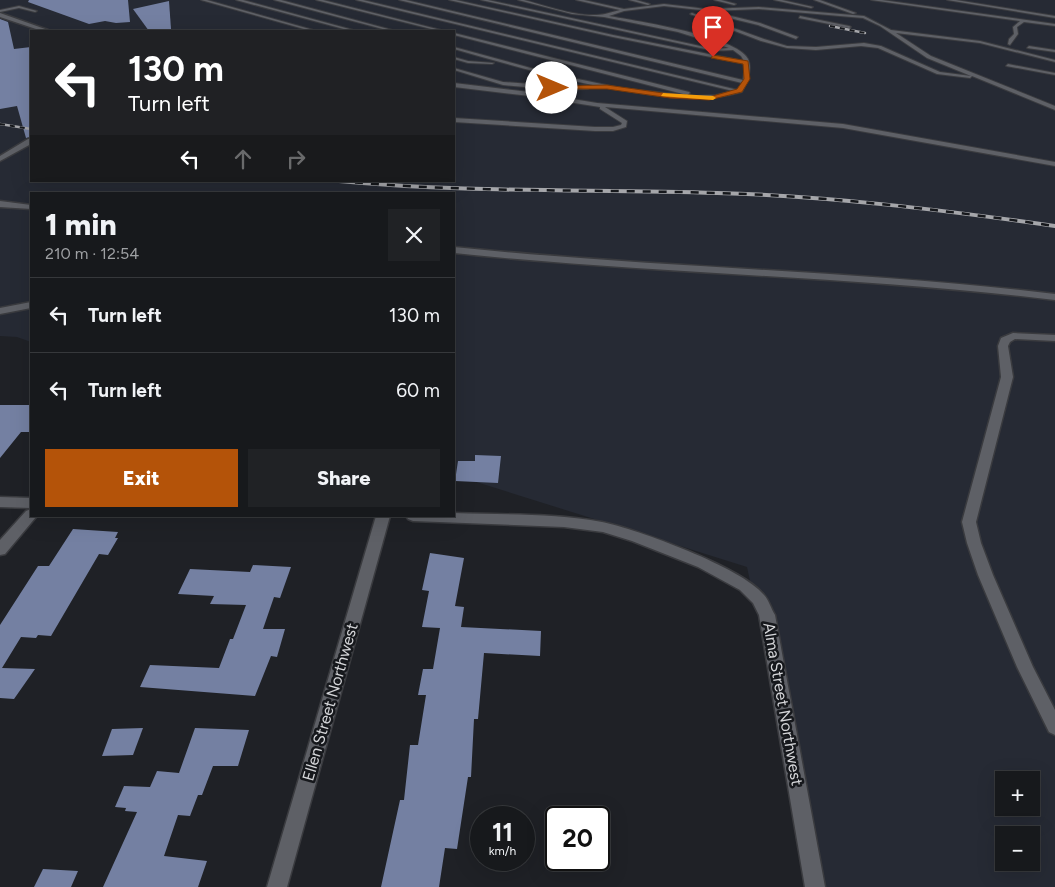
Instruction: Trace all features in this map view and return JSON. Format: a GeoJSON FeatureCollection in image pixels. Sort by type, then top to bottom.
{"type":"FeatureCollection","features":[{"type":"Feature","properties":{"kind":"street"},"geometry":{"type":"LineString","coordinates":[[0,13],[43,30]]}},
{"type":"Feature","properties":{"kind":"street"},"geometry":{"type":"LineString","coordinates":[[0,160],[30,142]]}},
{"type":"Feature","properties":{"kind":"street"},"geometry":{"type":"LineString","coordinates":[[0,204],[30,207]]}},
{"type":"Feature","properties":{"kind":"street"},"geometry":{"type":"LineString","coordinates":[[455,250],[587,263],[877,279],[1054,299]]}},
{"type":"Feature","properties":{"kind":"street"},"geometry":{"type":"LineString","coordinates":[[0,311],[30,305]]}},
{"type":"Feature","properties":{"kind":"street"},"geometry":{"type":"LineString","coordinates":[[0,306],[19,307]]}},
{"type":"Feature","properties":{"kind":"street"},"geometry":{"type":"LineString","coordinates":[[1055,338],[1014,336],[1005,340],[1002,346],[1008,377],[969,522],[973,544],[990,586],[1036,693],[1055,727]]}},
{"type":"Feature","properties":{"kind":"street"},"geometry":{"type":"LineString","coordinates":[[0,502],[30,503]]}},
{"type":"Feature","properties":{"kind":"street"},"geometry":{"type":"LineString","coordinates":[[0,550],[30,515]]}},
{"type":"Feature","properties":{"kind":"street","name":"Ellen Street Northwest"},"geometry":{"type":"LineString","coordinates":[[277,887],[383,517]]}},
{"type":"Feature","properties":{"kind":"street","name":"Alma Street Northwest"},"geometry":{"type":"LineString","coordinates":[[438,517],[564,522],[603,527],[637,537],[703,563],[745,586],[759,599],[767,615],[815,887]]}},
{"type":"Feature","properties":{"kind":"lane"},"geometry":{"type":"LineString","coordinates":[[162,0],[174,0]]}},
{"type":"Feature","properties":{"kind":"lane"},"geometry":{"type":"LineString","coordinates":[[203,0],[311,30]]}},
{"type":"Feature","properties":{"kind":"lane"},"geometry":{"type":"LineString","coordinates":[[238,0],[351,30]]}},
{"type":"Feature","properties":{"kind":"lane"},"geometry":{"type":"LineString","coordinates":[[276,0],[390,30]]}},
{"type":"Feature","properties":{"kind":"lane"},"geometry":{"type":"LineString","coordinates":[[318,0],[439,30]]}},
{"type":"Feature","properties":{"kind":"lane"},"geometry":{"type":"LineString","coordinates":[[358,0],[738,91]]}},
{"type":"Feature","properties":{"kind":"lane"},"geometry":{"type":"LineString","coordinates":[[401,0],[745,82]]}},
{"type":"Feature","properties":{"kind":"lane"},"geometry":{"type":"LineString","coordinates":[[451,0],[746,63]]}},
{"type":"Feature","properties":{"kind":"lane"},"geometry":{"type":"LineString","coordinates":[[483,0],[714,50]]}},
{"type":"Feature","properties":{"kind":"lane"},"geometry":{"type":"LineString","coordinates":[[455,48],[558,77],[607,87],[670,96],[710,98],[738,91],[747,79],[746,63],[743,55],[721,42],[604,16],[561,10],[520,0]]}},
{"type":"Feature","properties":{"kind":"lane"},"geometry":{"type":"LineString","coordinates":[[578,0],[623,10]]}},
{"type":"Feature","properties":{"kind":"lane"},"geometry":{"type":"LineString","coordinates":[[631,0],[711,19],[764,40],[786,46],[816,50],[864,44]]}},
{"type":"Feature","properties":{"kind":"lane"},"geometry":{"type":"LineString","coordinates":[[716,0],[849,27]]}},
{"type":"Feature","properties":{"kind":"lane"},"geometry":{"type":"LineString","coordinates":[[776,0],[818,8],[833,14]]}},
{"type":"Feature","properties":{"kind":"lane"},"geometry":{"type":"LineString","coordinates":[[816,0],[864,17],[891,31],[929,57],[1055,108]]}},
{"type":"Feature","properties":{"kind":"lane"},"geometry":{"type":"LineString","coordinates":[[873,0],[1055,25]]}},
{"type":"Feature","properties":{"kind":"lane"},"geometry":{"type":"LineString","coordinates":[[948,0],[1055,19]]}},
{"type":"Feature","properties":{"kind":"lane"},"geometry":{"type":"LineString","coordinates":[[966,0],[972,4]]}},
{"type":"Feature","properties":{"kind":"lane"},"geometry":{"type":"LineString","coordinates":[[985,0],[1055,12]]}},
{"type":"Feature","properties":{"kind":"lane"},"geometry":{"type":"LineString","coordinates":[[940,2],[1055,19]]}},
{"type":"Feature","properties":{"kind":"lane"},"geometry":{"type":"LineString","coordinates":[[14,5],[35,12]]}},
{"type":"Feature","properties":{"kind":"lane"},"geometry":{"type":"LineString","coordinates":[[604,16],[623,10],[671,5],[702,9],[759,24],[796,38]]}},
{"type":"Feature","properties":{"kind":"lane"},"geometry":{"type":"LineString","coordinates":[[0,13],[19,7]]}},
{"type":"Feature","properties":{"kind":"lane"},"geometry":{"type":"LineString","coordinates":[[702,9],[754,8],[864,17]]}},
{"type":"Feature","properties":{"kind":"lane"},"geometry":{"type":"LineString","coordinates":[[1010,44],[1011,39],[1016,34],[1015,27],[1024,20]]}},
{"type":"Feature","properties":{"kind":"lane"},"geometry":{"type":"LineString","coordinates":[[891,31],[1010,44],[1055,51]]}},
{"type":"Feature","properties":{"kind":"lane"},"geometry":{"type":"LineString","coordinates":[[455,34],[710,98]]}},
{"type":"Feature","properties":{"kind":"lane"},"geometry":{"type":"LineString","coordinates":[[939,42],[972,47]]}},
{"type":"Feature","properties":{"kind":"lane"},"geometry":{"type":"LineString","coordinates":[[980,42],[1055,61]]}},
{"type":"Feature","properties":{"kind":"lane"},"geometry":{"type":"LineString","coordinates":[[808,49],[849,43],[864,44],[887,50],[939,73],[978,77]]}},
{"type":"Feature","properties":{"kind":"lane"},"geometry":{"type":"LineString","coordinates":[[697,54],[732,48]]}},
{"type":"Feature","properties":{"kind":"lane"},"geometry":{"type":"LineString","coordinates":[[980,49],[1045,57]]}},
{"type":"Feature","properties":{"kind":"lane"},"geometry":{"type":"LineString","coordinates":[[455,58],[468,62],[513,64]]}},
{"type":"Feature","properties":{"kind":"lane"},"geometry":{"type":"LineString","coordinates":[[1008,65],[1055,74]]}},
{"type":"Feature","properties":{"kind":"lane"},"geometry":{"type":"LineString","coordinates":[[455,69],[503,83],[558,88],[607,87],[637,80]]}},
{"type":"Feature","properties":{"kind":"lane"},"geometry":{"type":"LineString","coordinates":[[455,85],[530,94],[597,105],[843,126],[1055,164]]}},
{"type":"Feature","properties":{"kind":"lane"},"geometry":{"type":"LineString","coordinates":[[455,120],[613,129],[624,126],[625,122],[597,105]]}},
{"type":"Feature","properties":{"kind":"shaded area"},"geometry":{"type":"Polygon","coordinates":[[[0,0],[1055,0],[1055,887],[816,887],[747,567],[455,475],[455,192],[30,192],[30,342],[17,337],[0,336],[0,0]]]}},
{"type":"Feature","properties":{"kind":"building"},"geometry":{"type":"Polygon","coordinates":[[[29,0],[128,0],[130,22],[116,23],[105,21],[89,24],[28,2],[29,0]]]}},
{"type":"Feature","properties":{"kind":"building"},"geometry":{"type":"Polygon","coordinates":[[[169,1],[171,29],[148,30],[133,9],[169,1]]]}},
{"type":"Feature","properties":{"kind":"building"},"geometry":{"type":"Polygon","coordinates":[[[0,19],[8,22],[14,49],[30,47],[30,137],[26,138],[17,106],[0,109],[0,19]]]}},
{"type":"Feature","properties":{"kind":"building"},"geometry":{"type":"Polygon","coordinates":[[[0,405],[30,405],[30,432],[21,432],[0,458],[0,405]]]}},
{"type":"Feature","properties":{"kind":"building"},"geometry":{"type":"Polygon","coordinates":[[[475,455],[501,456],[498,483],[455,481],[458,461],[475,461],[475,455]]]}},
{"type":"Feature","properties":{"kind":"building"},"geometry":{"type":"Polygon","coordinates":[[[73,529],[118,532],[115,538],[118,538],[108,555],[99,554],[51,636],[21,637],[2,668],[35,669],[14,699],[0,698],[0,625],[38,566],[49,566],[73,529]]]}},
{"type":"Feature","properties":{"kind":"building"},"geometry":{"type":"Polygon","coordinates":[[[430,553],[464,558],[455,606],[464,607],[461,627],[541,631],[540,656],[484,653],[478,719],[474,719],[471,777],[468,777],[457,849],[445,848],[439,887],[381,887],[400,800],[404,800],[410,745],[418,745],[426,695],[418,695],[423,669],[433,669],[440,628],[422,627],[429,591],[422,590],[430,553]]]}},
{"type":"Feature","properties":{"kind":"building"},"geometry":{"type":"Polygon","coordinates":[[[253,565],[291,567],[280,598],[274,597],[263,629],[285,629],[277,657],[271,656],[255,696],[140,687],[150,665],[219,668],[246,605],[210,604],[214,596],[178,594],[190,569],[250,572],[253,565]]]}},
{"type":"Feature","properties":{"kind":"building"},"geometry":{"type":"Polygon","coordinates":[[[143,728],[133,755],[102,756],[112,729],[143,728]]]}},
{"type":"Feature","properties":{"kind":"building"},"geometry":{"type":"Polygon","coordinates":[[[195,728],[249,730],[238,766],[213,766],[202,795],[198,795],[190,816],[178,815],[164,856],[207,861],[198,887],[103,887],[137,812],[125,811],[126,808],[115,807],[124,786],[150,787],[157,771],[179,773],[195,728]]]}},
{"type":"Feature","properties":{"kind":"building"},"geometry":{"type":"Polygon","coordinates":[[[43,869],[78,871],[71,887],[34,887],[43,869]]]}},
{"type":"Feature","properties":{"kind":"railway"},"geometry":{"type":"LineString","coordinates":[[830,26],[865,33]]}},
{"type":"Feature","properties":{"kind":"railway"},"geometry":{"type":"LineString","coordinates":[[0,124],[30,129]]}},
{"type":"Feature","properties":{"kind":"railway"},"geometry":{"type":"LineString","coordinates":[[351,182],[433,187],[717,193],[802,197],[929,209],[1055,226]]}},
{"type":"Feature","properties":{"kind":"slow traffic"},"geometry":{"type":"LineString","coordinates":[[663,95],[713,98]]}},
{"type":"Feature","properties":{"kind":"route"},"geometry":{"type":"LineString","coordinates":[[552,88],[607,87],[670,96],[709,98],[725,96],[740,90],[747,79],[746,63],[713,57]]}}]}
